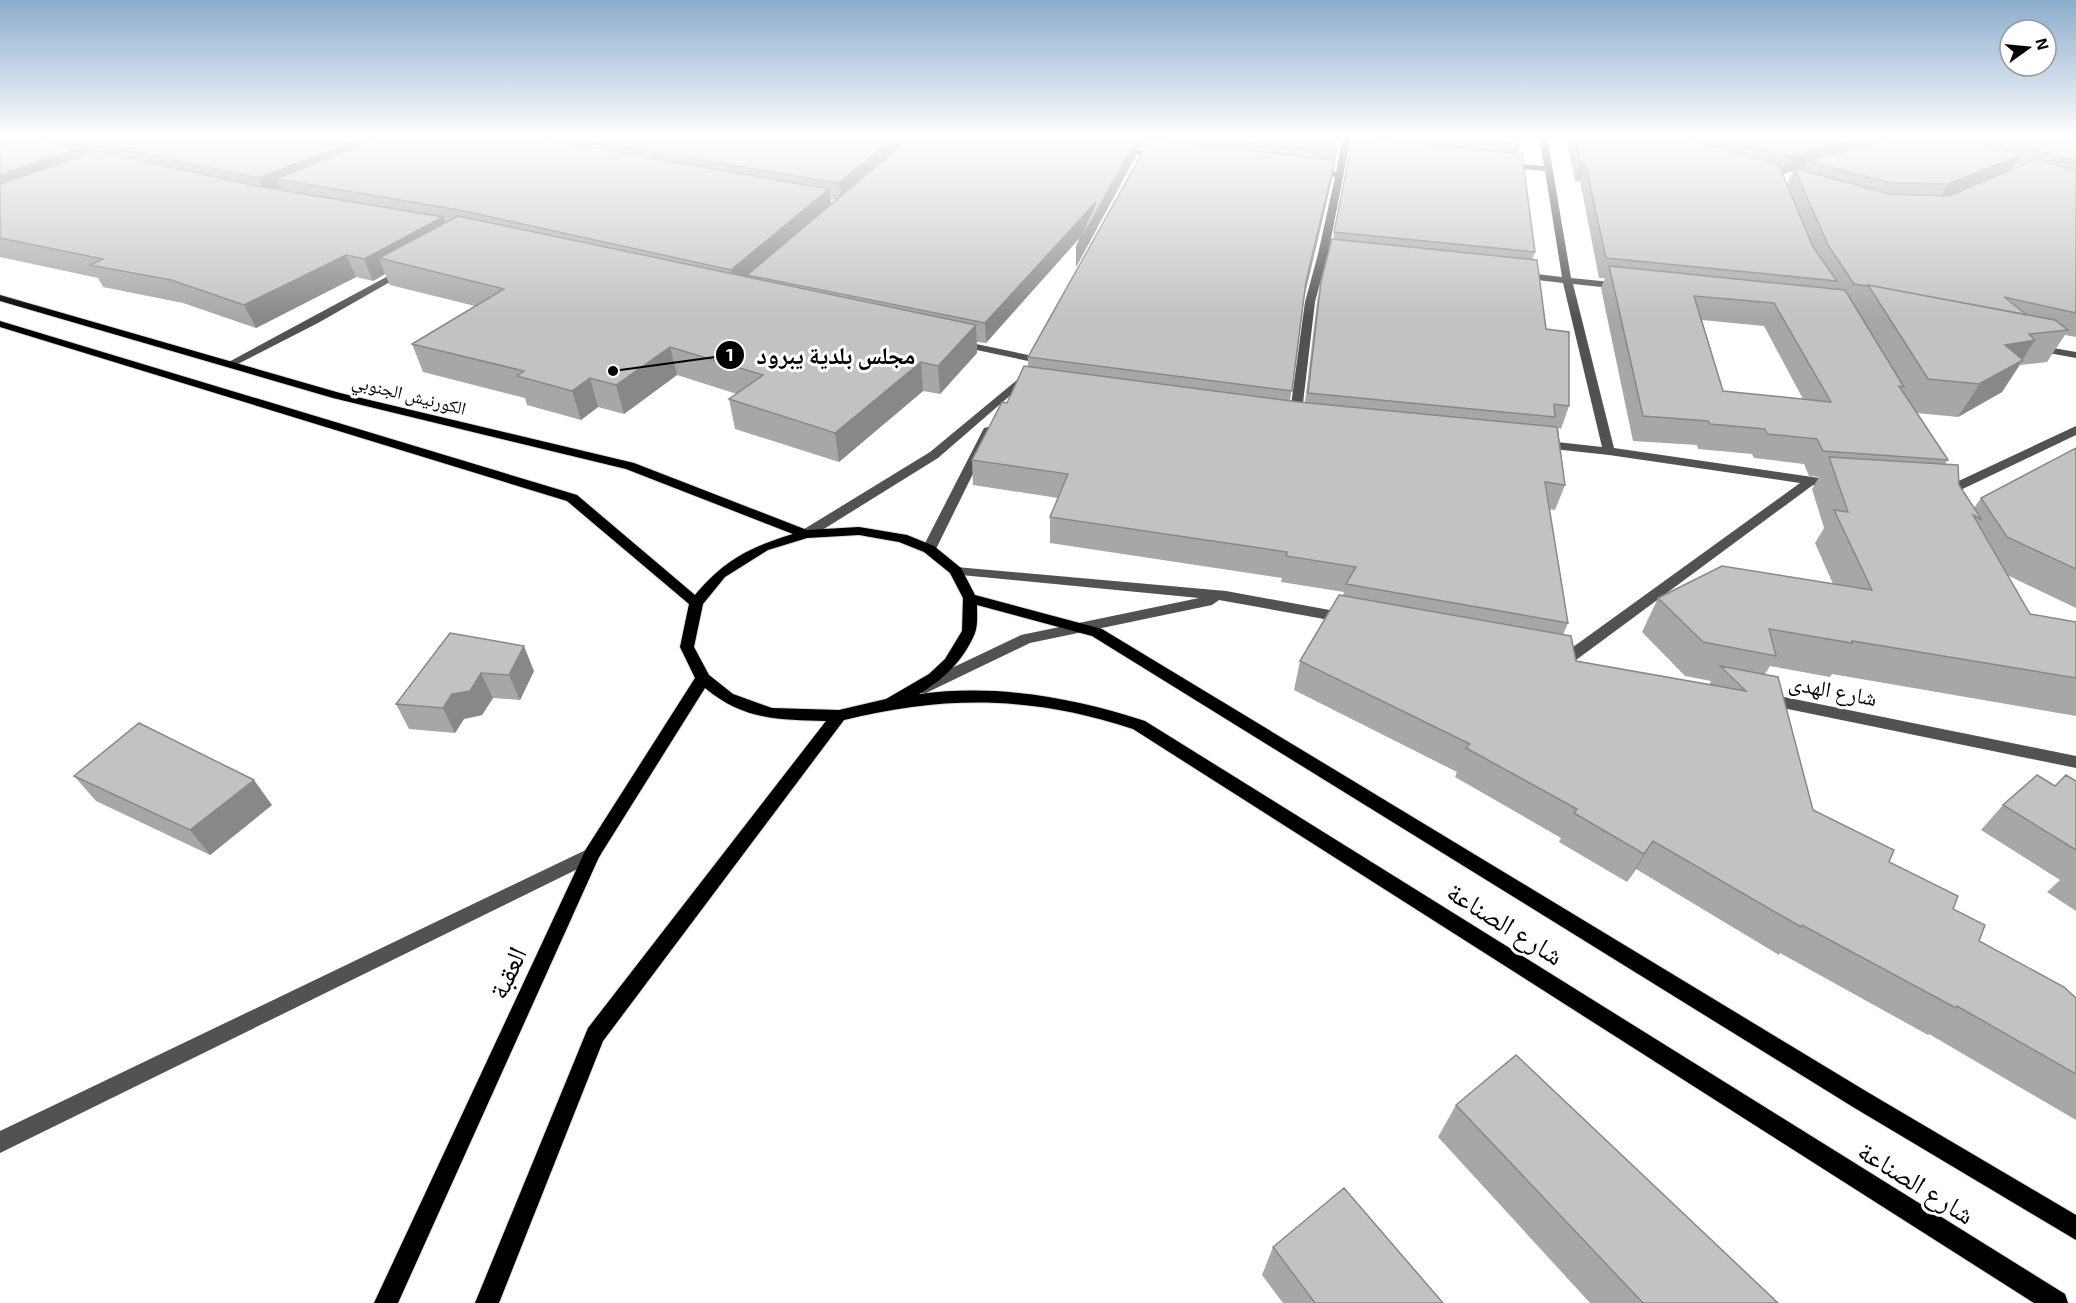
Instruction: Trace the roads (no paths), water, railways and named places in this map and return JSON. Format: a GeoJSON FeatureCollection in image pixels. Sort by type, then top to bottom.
{"type":"FeatureCollection","features":[{"type":"Feature","properties":{"kind":"main road","name":"الكورنيش الجنوبي"},"geometry":{"type":"LineString","coordinates":[[0,298],[338,396],[630,466],[806,534]]}},
{"type":"Feature","properties":{"kind":"main road"},"geometry":{"type":"LineString","coordinates":[[0,324],[572,498],[696,603]]}},
{"type":"Feature","properties":{"kind":"main road"},"geometry":{"type":"LineString","coordinates":[[859,531],[902,538],[929,549],[956,571],[970,598],[969,630],[950,663],[934,678],[891,703],[840,716],[771,714],[727,698],[702,678],[687,647],[696,603],[720,574],[745,558],[763,548],[806,534],[859,531]]}},
{"type":"Feature","properties":{"kind":"main road","name":"شارع الصناعة"},"geometry":{"type":"LineString","coordinates":[[970,598],[1085,627],[1107,638],[1861,1100],[2076,1228]]}},
{"type":"Feature","properties":{"kind":"main road","name":"العقبة"},"geometry":{"type":"LineString","coordinates":[[386,1303],[592,854],[702,678]]}},
{"type":"Feature","properties":{"kind":"main road","name":"شارع الصناعة"},"geometry":{"type":"LineString","coordinates":[[891,703],[954,695],[1018,696],[1090,709],[1139,725],[2056,1303]]}},
{"type":"Feature","properties":{"kind":"main road"},"geometry":{"type":"LineString","coordinates":[[487,1303],[595,1035],[840,716]]}},
{"type":"Feature","properties":{"kind":"street"},"geometry":{"type":"LineString","coordinates":[[1295,420],[1310,302],[1335,197]]}},
{"type":"Feature","properties":{"kind":"street"},"geometry":{"type":"LineString","coordinates":[[1553,197],[1567,280],[1609,451]]}},
{"type":"Feature","properties":{"kind":"street"},"geometry":{"type":"LineString","coordinates":[[1323,254],[1335,255]]}},
{"type":"Feature","properties":{"kind":"street"},"geometry":{"type":"LineString","coordinates":[[230,364],[415,265]]}},
{"type":"Feature","properties":{"kind":"street"},"geometry":{"type":"LineString","coordinates":[[1509,274],[1638,288]]}},
{"type":"Feature","properties":{"kind":"street"},"geometry":{"type":"LineString","coordinates":[[942,340],[1025,371],[1048,387]]}},
{"type":"Feature","properties":{"kind":"street"},"geometry":{"type":"LineString","coordinates":[[2025,346],[2076,355]]}},
{"type":"Feature","properties":{"kind":"street"},"geometry":{"type":"LineString","coordinates":[[929,549],[975,454],[1039,349]]}},
{"type":"Feature","properties":{"kind":"street"},"geometry":{"type":"LineString","coordinates":[[806,534],[934,455],[1025,371]]}},
{"type":"Feature","properties":{"kind":"street"},"geometry":{"type":"LineString","coordinates":[[1923,490],[1944,493],[2076,430]]}},
{"type":"Feature","properties":{"kind":"street"},"geometry":{"type":"LineString","coordinates":[[1528,443],[1609,451],[1809,482],[1843,485]]}},
{"type":"Feature","properties":{"kind":"street"},"geometry":{"type":"LineString","coordinates":[[1590,664],[1561,658],[1809,482]]}},
{"type":"Feature","properties":{"kind":"street"},"geometry":{"type":"LineString","coordinates":[[956,571],[1226,596],[1355,620]]}},
{"type":"Feature","properties":{"kind":"street"},"geometry":{"type":"LineString","coordinates":[[891,703],[1026,639],[1226,596]]}},
{"type":"Feature","properties":{"kind":"street","name":"شارع الهدى"},"geometry":{"type":"LineString","coordinates":[[1752,697],[2076,762]]}},
{"type":"Feature","properties":{"kind":"street"},"geometry":{"type":"LineString","coordinates":[[0,1142],[592,854]]}},
{"type":"Feature","properties":{"kind":"place","name":"مجلس بلدية يبرود"},"geometry":{"type":"Point","coordinates":[613,371]}}]}
